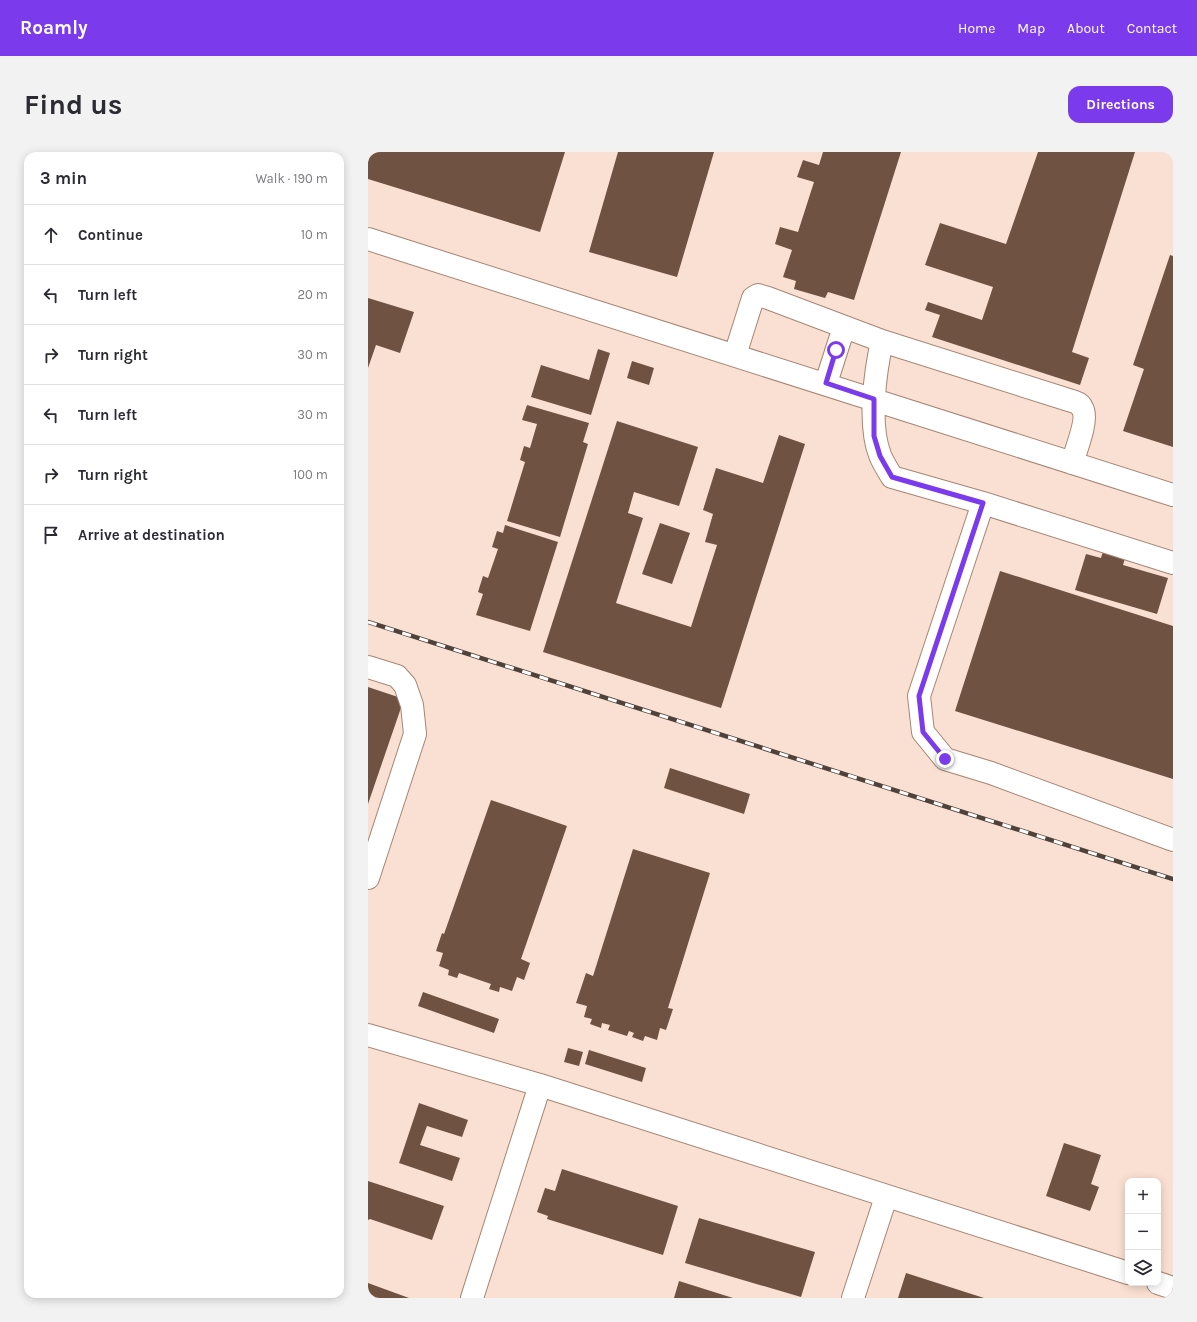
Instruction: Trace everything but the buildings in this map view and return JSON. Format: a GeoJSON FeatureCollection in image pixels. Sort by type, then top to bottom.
{"type":"FeatureCollection","features":[{"type":"Feature","properties":{"kind":"street"},"geometry":{"type":"LineString","coordinates":[[368,239],[826,383],[1173,495]]}},
{"type":"Feature","properties":{"kind":"street"},"geometry":{"type":"LineString","coordinates":[[735,355],[753,298],[758,295],[882,341],[1075,402],[1082,406],[1084,423],[1072,463]]}},
{"type":"Feature","properties":{"kind":"street"},"geometry":{"type":"LineString","coordinates":[[826,383],[844,326]]}},
{"type":"Feature","properties":{"kind":"street"},"geometry":{"type":"LineString","coordinates":[[882,341],[874,399],[874,436],[880,456],[892,477],[983,503],[1173,563]]}},
{"type":"Feature","properties":{"kind":"street"},"geometry":{"type":"LineString","coordinates":[[983,503],[919,696],[923,732],[945,759],[991,773],[1173,840]]}},
{"type":"Feature","properties":{"kind":"street"},"geometry":{"type":"LineString","coordinates":[[368,667],[397,676],[405,685],[412,705],[415,734],[368,878]]}},
{"type":"Feature","properties":{"kind":"street"},"geometry":{"type":"LineString","coordinates":[[368,1035],[540,1085],[886,1197],[1125,1272]]}},
{"type":"Feature","properties":{"kind":"street"},"geometry":{"type":"LineString","coordinates":[[472,1298],[540,1085]]}},
{"type":"Feature","properties":{"kind":"street"},"geometry":{"type":"LineString","coordinates":[[854,1298],[886,1197]]}},
{"type":"Feature","properties":{"kind":"street"},"geometry":{"type":"LineString","coordinates":[[1161,1284],[1173,1288]]}},
{"type":"Feature","properties":{"kind":"shaded area"},"geometry":{"type":"Polygon","coordinates":[[[368,152],[1173,152],[1173,1298],[368,1298],[368,152]]]}},
{"type":"Feature","properties":{"kind":"railway"},"geometry":{"type":"LineString","coordinates":[[368,622],[1173,879]]}},
{"type":"Feature","properties":{"kind":"route"},"geometry":{"type":"LineString","coordinates":[[836,350],[826,383],[874,399],[874,436],[880,456],[892,477],[983,503],[919,696],[923,732],[945,759]]}}]}
